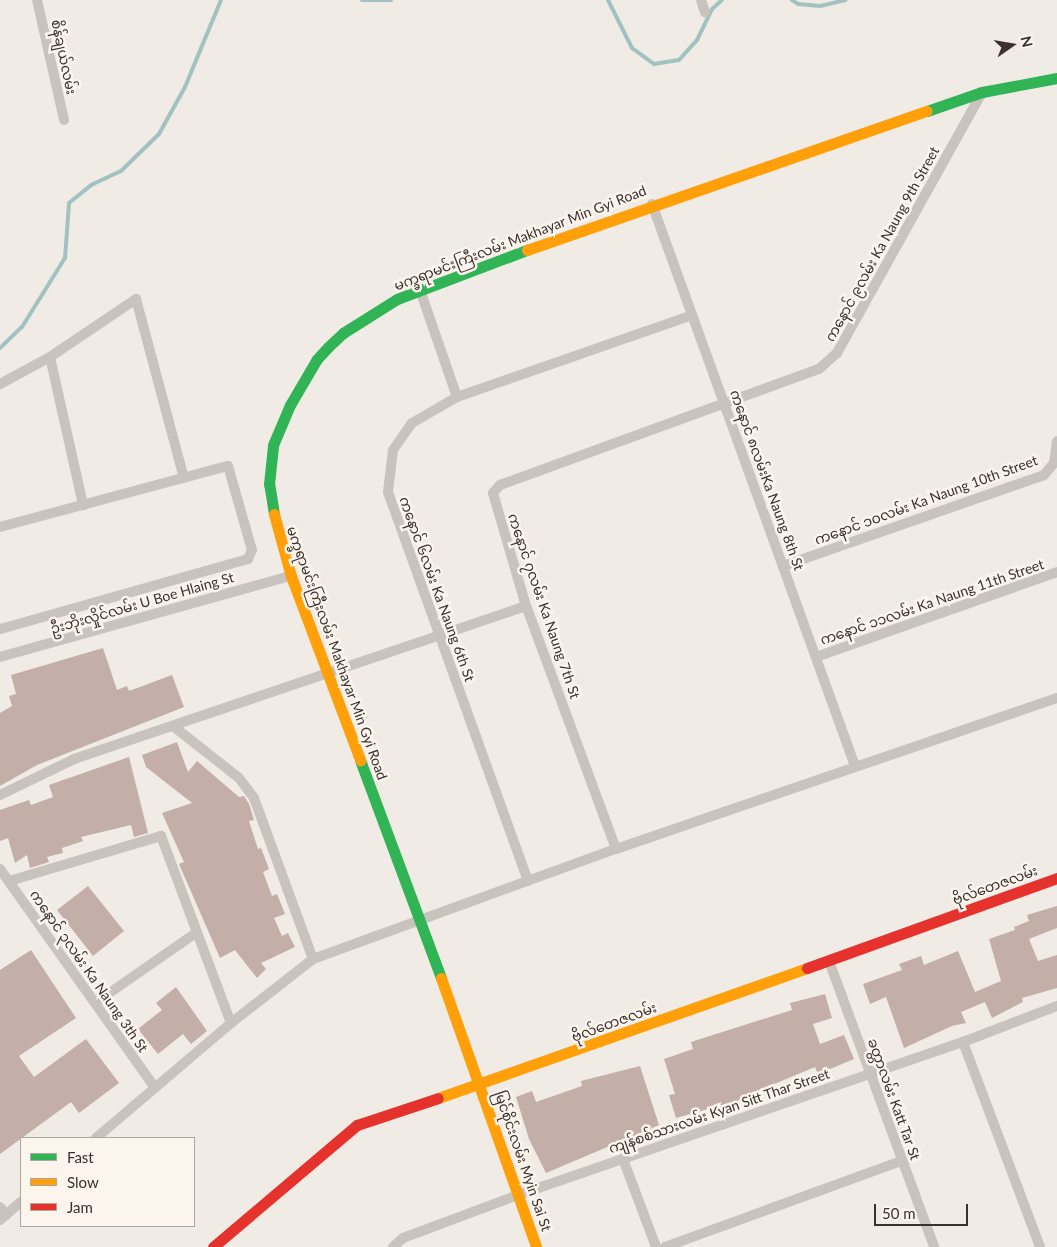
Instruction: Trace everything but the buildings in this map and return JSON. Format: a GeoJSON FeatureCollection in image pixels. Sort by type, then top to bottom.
{"type":"FeatureCollection","features":[{"type":"Feature","properties":{"kind":"street","name":"စိန်ချယ်လမ်း"},"geometry":{"type":"LineString","coordinates":[[37,0],[64,120]]}},
{"type":"Feature","properties":{"kind":"street"},"geometry":{"type":"LineString","coordinates":[[702,0],[705,12]]}},
{"type":"Feature","properties":{"kind":"street","name":"မက္ခရာမင်းကြီးလမ်း Makhayar Min Gyi Road"},"geometry":{"type":"LineString","coordinates":[[481,1085],[327,675],[291,576],[275,523],[269,484],[273,445],[290,405],[317,359],[343,333],[397,300],[420,290],[652,204],[982,92],[1057,78]]}},
{"type":"Feature","properties":{"kind":"street","name":"ကနောင် ၉လမ်း Ka Naung 9th Street"},"geometry":{"type":"LineString","coordinates":[[724,401],[819,369],[837,353],[982,92]]}},
{"type":"Feature","properties":{"kind":"street","name":"ကနောင် ၈လမ်းKa Naung 8th St"},"geometry":{"type":"LineString","coordinates":[[652,204],[855,766]]}},
{"type":"Feature","properties":{"kind":"street"},"geometry":{"type":"LineString","coordinates":[[420,290],[457,397]]}},
{"type":"Feature","properties":{"kind":"street"},"geometry":{"type":"LineString","coordinates":[[0,384],[50,357],[136,299],[184,478]]}},
{"type":"Feature","properties":{"kind":"street","name":"ကနောင် ၆လမ်း Ka Naung 6th St"},"geometry":{"type":"LineString","coordinates":[[528,881],[388,492],[388,468],[393,450],[412,423],[457,397],[692,315]]}},
{"type":"Feature","properties":{"kind":"street"},"geometry":{"type":"LineString","coordinates":[[50,357],[83,505]]}},
{"type":"Feature","properties":{"kind":"street","name":"ကနောင် ၇လမ်း Ka Naung 7th St"},"geometry":{"type":"LineString","coordinates":[[616,849],[526,606],[494,504],[493,493],[500,485],[724,401]]}},
{"type":"Feature","properties":{"kind":"street","name":"ကနောင် ၁၀လမ်း Ka Naung 10th Street"},"geometry":{"type":"LineString","coordinates":[[783,566],[1044,475],[1054,463],[1057,441]]}},
{"type":"Feature","properties":{"kind":"street"},"geometry":{"type":"LineString","coordinates":[[0,527],[228,466],[252,556],[0,629]]}},
{"type":"Feature","properties":{"kind":"street","name":"ကနောင် ၁၁လမ်း Ka Naung 11th Street"},"geometry":{"type":"LineString","coordinates":[[816,657],[1057,572]]}},
{"type":"Feature","properties":{"kind":"street","name":"ဦးဘိုးလှိုင်လမ်း U Boe Hlaing St"},"geometry":{"type":"LineString","coordinates":[[0,657],[291,576]]}},
{"type":"Feature","properties":{"kind":"street"},"geometry":{"type":"LineString","coordinates":[[0,795],[74,759],[327,675],[526,606]]}},
{"type":"Feature","properties":{"kind":"street"},"geometry":{"type":"LineString","coordinates":[[97,1137],[230,1023],[313,959],[616,849],[1057,698]]}},
{"type":"Feature","properties":{"kind":"street"},"geometry":{"type":"LineString","coordinates":[[173,726],[239,778],[254,798],[313,959]]}},
{"type":"Feature","properties":{"kind":"street"},"geometry":{"type":"LineString","coordinates":[[9,881],[161,836],[230,1023]]}},
{"type":"Feature","properties":{"kind":"street","name":"ကနောင် ၃လမ်း Ka Naung 3th St"},"geometry":{"type":"LineString","coordinates":[[0,869],[155,1088]]}},
{"type":"Feature","properties":{"kind":"street","name":"ဗိုလ်တေဇလမ်း"},"geometry":{"type":"LineString","coordinates":[[213,1247],[357,1125],[481,1085],[1057,878]]}},
{"type":"Feature","properties":{"kind":"street"},"geometry":{"type":"LineString","coordinates":[[95,1004],[197,932]]}},
{"type":"Feature","properties":{"kind":"street","name":"ခတ္တာလမ်း Katt Tar St"},"geometry":{"type":"LineString","coordinates":[[829,961],[934,1247]]}},
{"type":"Feature","properties":{"kind":"street","name":"ကျန်စစ်သားလမ်း Kyan Sitt Thar Street"},"geometry":{"type":"LineString","coordinates":[[393,1247],[518,1195],[963,1042],[1057,1006]]}},
{"type":"Feature","properties":{"kind":"street"},"geometry":{"type":"LineString","coordinates":[[963,1042],[1040,1247]]}},
{"type":"Feature","properties":{"kind":"street","name":"မြင်စိုင်းလမ်း Myin Sai St"},"geometry":{"type":"LineString","coordinates":[[481,1085],[536,1247]]}},
{"type":"Feature","properties":{"kind":"street"},"geometry":{"type":"LineString","coordinates":[[623,1159],[656,1247]]}},
{"type":"Feature","properties":{"kind":"street"},"geometry":{"type":"LineString","coordinates":[[665,1247],[901,1161]]}},
{"type":"Feature","properties":{"kind":"street"},"geometry":{"type":"LineString","coordinates":[[2,1214],[20,1203]]}},
{"type":"Feature","properties":{"kind":"waterway"},"geometry":{"type":"LineString","coordinates":[[0,348],[22,327],[65,258],[69,203],[91,185],[121,171],[159,134],[185,87],[221,0]]}},
{"type":"Feature","properties":{"kind":"waterway"},"geometry":{"type":"LineString","coordinates":[[362,0],[391,0]]}},
{"type":"Feature","properties":{"kind":"waterway"},"geometry":{"type":"LineString","coordinates":[[608,0],[632,48],[654,64],[679,60],[697,40],[712,9],[722,0]]}},
{"type":"Feature","properties":{"kind":"waterway"},"geometry":{"type":"LineString","coordinates":[[792,0],[798,4],[820,6],[845,0]]}},
{"type":"Feature","properties":{"kind":"traffic: fast"},"geometry":{"type":"LineString","coordinates":[[927,111],[982,92],[1057,78]]}},
{"type":"Feature","properties":{"kind":"traffic: fast"},"geometry":{"type":"LineString","coordinates":[[274,514],[269,484],[273,445],[290,405],[317,359],[328,347],[343,333],[397,299],[527,250]]}},
{"type":"Feature","properties":{"kind":"traffic: fast"},"geometry":{"type":"LineString","coordinates":[[360,760],[441,978]]}},
{"type":"Feature","properties":{"kind":"traffic: slow"},"geometry":{"type":"LineString","coordinates":[[527,250],[927,111]]}},
{"type":"Feature","properties":{"kind":"traffic: slow"},"geometry":{"type":"LineString","coordinates":[[274,514],[291,576],[360,760]]}},
{"type":"Feature","properties":{"kind":"traffic: slow"},"geometry":{"type":"LineString","coordinates":[[438,1098],[807,968]]}},
{"type":"Feature","properties":{"kind":"traffic: slow"},"geometry":{"type":"LineString","coordinates":[[441,978],[536,1247]]}},
{"type":"Feature","properties":{"kind":"traffic: jam"},"geometry":{"type":"LineString","coordinates":[[807,968],[1057,878]]}},
{"type":"Feature","properties":{"kind":"traffic: jam"},"geometry":{"type":"LineString","coordinates":[[213,1247],[357,1125],[438,1098]]}}]}
